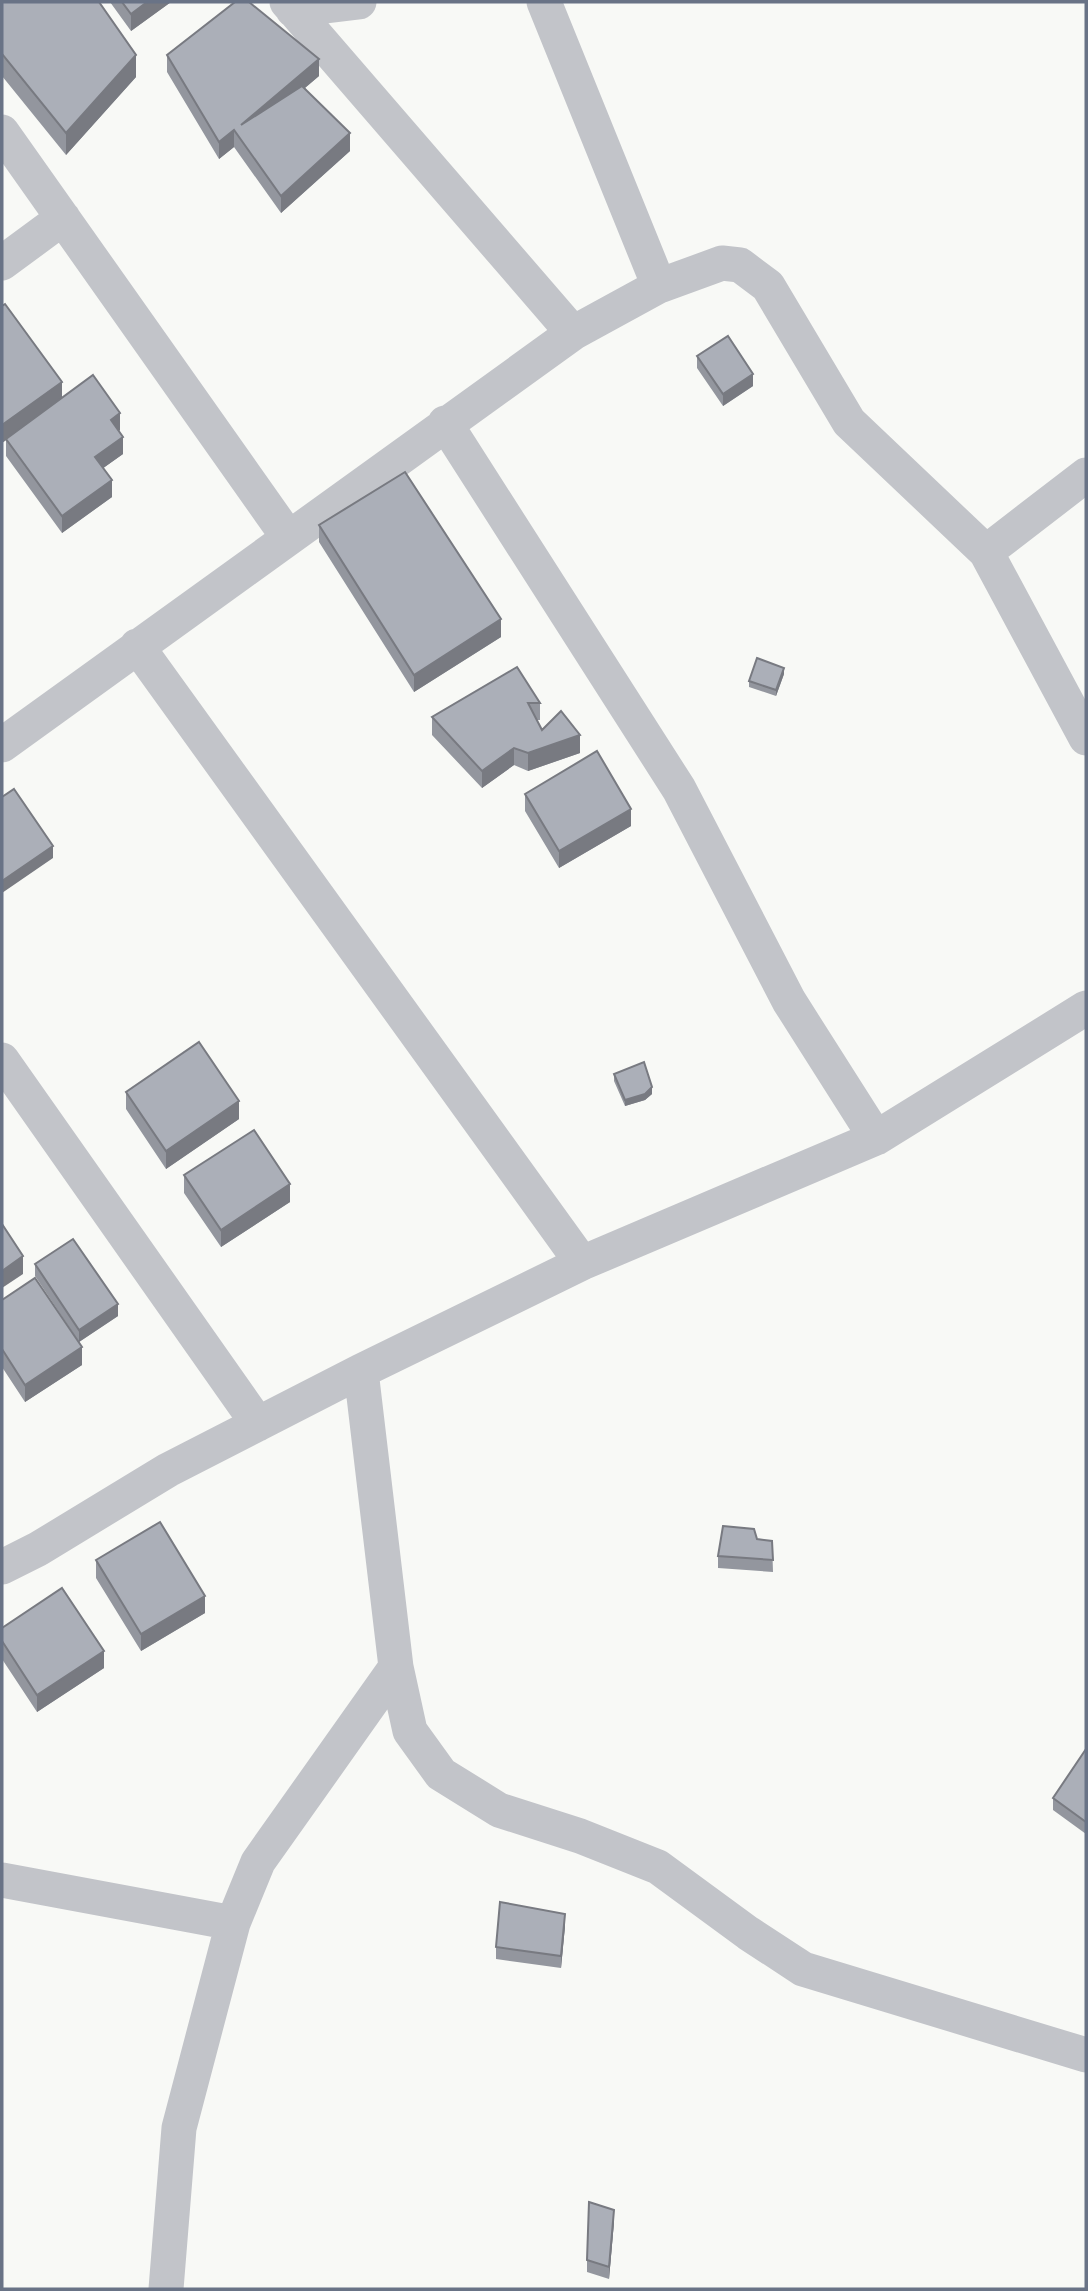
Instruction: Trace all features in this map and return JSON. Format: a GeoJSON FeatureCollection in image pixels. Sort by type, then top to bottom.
{"type":"FeatureCollection","features":[{"type":"Feature","properties":{"kind":"street"},"geometry":{"type":"LineString","coordinates":[[290,6],[359,2]]}},
{"type":"Feature","properties":{"kind":"street"},"geometry":{"type":"LineString","coordinates":[[544,2],[659,286]]}},
{"type":"Feature","properties":{"kind":"street"},"geometry":{"type":"LineString","coordinates":[[290,6],[573,333]]}},
{"type":"Feature","properties":{"kind":"street"},"geometry":{"type":"LineString","coordinates":[[2,132],[288,537]]}},
{"type":"Feature","properties":{"kind":"street"},"geometry":{"type":"LineString","coordinates":[[2,263],[63,218]]}},
{"type":"Feature","properties":{"kind":"street"},"geometry":{"type":"LineString","coordinates":[[2,745],[573,333],[659,286],[722,263],[740,265],[753,272],[768,286],[849,422],[986,552],[1086,738]]}},
{"type":"Feature","properties":{"kind":"street"},"geometry":{"type":"LineString","coordinates":[[445,423],[679,789],[789,1001],[876,1138]]}},
{"type":"Feature","properties":{"kind":"street"},"geometry":{"type":"LineString","coordinates":[[986,552],[1086,475]]}},
{"type":"Feature","properties":{"kind":"street"},"geometry":{"type":"LineString","coordinates":[[137,646],[582,1263]]}},
{"type":"Feature","properties":{"kind":"street"},"geometry":{"type":"LineString","coordinates":[[2,1567],[38,1549],[168,1470],[361,1371],[582,1263],[876,1138],[1086,1009]]}},
{"type":"Feature","properties":{"kind":"street"},"geometry":{"type":"LineString","coordinates":[[2,1060],[258,1424]]}},
{"type":"Feature","properties":{"kind":"street"},"geometry":{"type":"LineString","coordinates":[[361,1371],[396,1667],[410,1731],[441,1774],[499,1810],[580,1836],[658,1867],[748,1933],[803,1969],[1086,2055]]}},
{"type":"Feature","properties":{"kind":"street"},"geometry":{"type":"LineString","coordinates":[[166,2289],[179,2127],[233,1923],[258,1862],[396,1667]]}},
{"type":"Feature","properties":{"kind":"street"},"geometry":{"type":"LineString","coordinates":[[2,1880],[233,1923]]}},
{"type":"Feature","properties":{"kind":"building"},"geometry":{"type":"Polygon","coordinates":[[[2,2],[99,2],[136,55],[66,133],[2,54],[2,2]]]}},
{"type":"Feature","properties":{"kind":"building"},"geometry":{"type":"Polygon","coordinates":[[[122,2],[147,2],[131,14],[122,2]]]}},
{"type":"Feature","properties":{"kind":"building"},"geometry":{"type":"Polygon","coordinates":[[[235,2],[249,2],[319,59],[241,125],[302,86],[350,133],[281,196],[234,130],[219,142],[167,55],[235,2]]]}},
{"type":"Feature","properties":{"kind":"building"},"geometry":{"type":"Polygon","coordinates":[[[5,304],[62,382],[2,425],[2,306],[5,304]]]}},
{"type":"Feature","properties":{"kind":"building"},"geometry":{"type":"Polygon","coordinates":[[[728,336],[753,374],[723,394],[697,356],[728,336]]]}},
{"type":"Feature","properties":{"kind":"building"},"geometry":{"type":"Polygon","coordinates":[[[93,375],[120,413],[111,420],[123,437],[95,457],[112,480],[62,516],[6,439],[93,375]]]}},
{"type":"Feature","properties":{"kind":"building"},"geometry":{"type":"Polygon","coordinates":[[[405,472],[501,619],[414,675],[319,525],[405,472]]]}},
{"type":"Feature","properties":{"kind":"building"},"geometry":{"type":"Polygon","coordinates":[[[757,658],[784,668],[776,690],[749,681],[757,658]]]}},
{"type":"Feature","properties":{"kind":"building"},"geometry":{"type":"Polygon","coordinates":[[[517,667],[540,703],[528,703],[542,730],[561,711],[580,735],[528,753],[514,748],[482,771],[432,717],[517,667]]]}},
{"type":"Feature","properties":{"kind":"building"},"geometry":{"type":"Polygon","coordinates":[[[597,751],[631,809],[559,851],[525,794],[597,751]]]}},
{"type":"Feature","properties":{"kind":"building"},"geometry":{"type":"Polygon","coordinates":[[[14,789],[53,846],[2,881],[2,797],[14,789]]]}},
{"type":"Feature","properties":{"kind":"building"},"geometry":{"type":"Polygon","coordinates":[[[199,1042],[239,1101],[166,1151],[126,1092],[199,1042]]]}},
{"type":"Feature","properties":{"kind":"building"},"geometry":{"type":"Polygon","coordinates":[[[644,1062],[652,1087],[645,1094],[625,1100],[614,1074],[644,1062]]]}},
{"type":"Feature","properties":{"kind":"building"},"geometry":{"type":"Polygon","coordinates":[[[254,1130],[290,1184],[221,1230],[184,1175],[254,1130]]]}},
{"type":"Feature","properties":{"kind":"building"},"geometry":{"type":"Polygon","coordinates":[[[2,1224],[23,1256],[2,1271],[2,1224]]]}},
{"type":"Feature","properties":{"kind":"building"},"geometry":{"type":"Polygon","coordinates":[[[73,1239],[118,1304],[79,1330],[35,1264],[73,1239]]]}},
{"type":"Feature","properties":{"kind":"building"},"geometry":{"type":"Polygon","coordinates":[[[35,1278],[82,1347],[25,1385],[2,1349],[2,1300],[35,1278]]]}},
{"type":"Feature","properties":{"kind":"building"},"geometry":{"type":"Polygon","coordinates":[[[160,1522],[205,1596],[141,1634],[96,1560],[160,1522]]]}},
{"type":"Feature","properties":{"kind":"building"},"geometry":{"type":"Polygon","coordinates":[[[723,1526],[754,1529],[757,1539],[772,1541],[773,1560],[718,1556],[723,1526]]]}},
{"type":"Feature","properties":{"kind":"building"},"geometry":{"type":"Polygon","coordinates":[[[62,1588],[104,1651],[37,1695],[2,1641],[2,1628],[62,1588]]]}},
{"type":"Feature","properties":{"kind":"building"},"geometry":{"type":"Polygon","coordinates":[[[1086,1749],[1086,1822],[1053,1798],[1086,1749]]]}},
{"type":"Feature","properties":{"kind":"building"},"geometry":{"type":"Polygon","coordinates":[[[500,1902],[565,1914],[561,1956],[496,1947],[500,1902]]]}},
{"type":"Feature","properties":{"kind":"building"},"geometry":{"type":"Polygon","coordinates":[[[589,2202],[614,2210],[609,2267],[587,2260],[589,2202]]]}}]}
